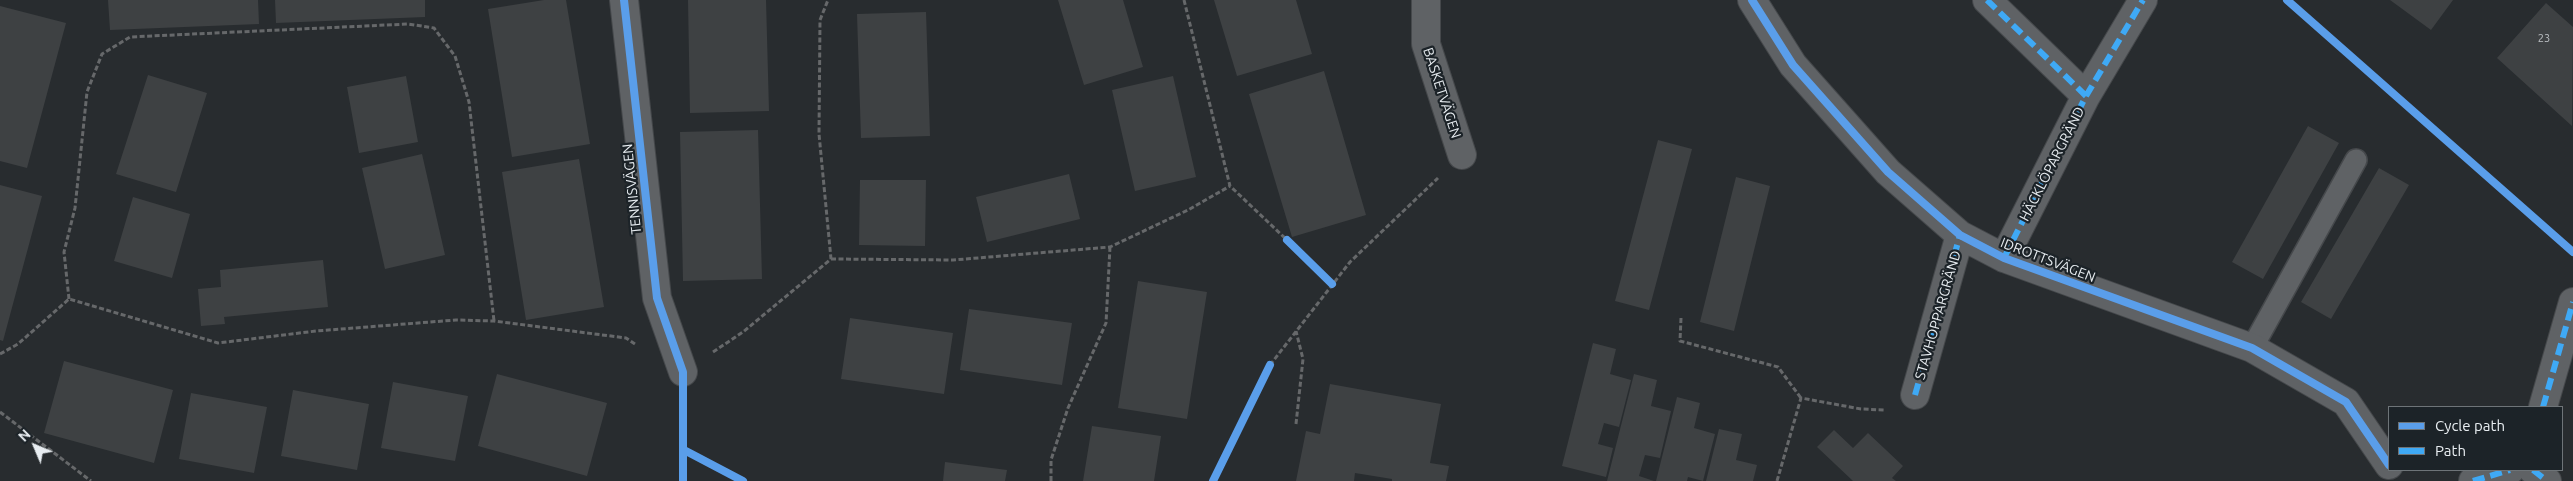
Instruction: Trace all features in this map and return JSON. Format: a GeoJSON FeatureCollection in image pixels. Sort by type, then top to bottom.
{"type":"FeatureCollection","features":[{"type":"Feature","properties":{"kind":"street","name":"TENNISVÄGEN"},"geometry":{"type":"LineString","coordinates":[[624,0],[657,298],[683,372]]}},
{"type":"Feature","properties":{"kind":"street","name":"BASKETVÄGEN"},"geometry":{"type":"LineString","coordinates":[[1426,0],[1426,44],[1462,155]]}},
{"type":"Feature","properties":{"kind":"street","name":"IDROTTSVÄGEN"},"geometry":{"type":"LineString","coordinates":[[1752,0],[1793,65],[1888,172],[1960,236],[2004,258],[2252,348],[2346,402],[2388,464]]}},
{"type":"Feature","properties":{"kind":"street","name":"HÄCKLÖPARGRÄND"},"geometry":{"type":"LineString","coordinates":[[1987,0],[2086,96]]}},
{"type":"Feature","properties":{"kind":"street","name":"HÄCKLÖPARGRÄND"},"geometry":{"type":"LineString","coordinates":[[2004,258],[2086,96],[2143,0]]}},
{"type":"Feature","properties":{"kind":"street","name":"STAVHOPPARGRÄND"},"geometry":{"type":"LineString","coordinates":[[1915,395],[1960,236]]}},
{"type":"Feature","properties":{"kind":"street"},"geometry":{"type":"LineString","coordinates":[[2543,406],[2573,302]]}},
{"type":"Feature","properties":{"kind":"street"},"geometry":{"type":"LineString","coordinates":[[2473,481],[2507,471]]}},
{"type":"Feature","properties":{"kind":"street"},"geometry":{"type":"LineString","coordinates":[[2534,471],[2547,481]]}},
{"type":"Feature","properties":{"kind":"lane"},"geometry":{"type":"LineString","coordinates":[[2252,348],[2356,160]]}},
{"type":"Feature","properties":{"kind":"path"},"geometry":{"type":"LineString","coordinates":[[828,0],[820,20],[820,134],[831,259]]}},
{"type":"Feature","properties":{"kind":"path"},"geometry":{"type":"LineString","coordinates":[[1184,0],[1230,186],[1293,246]]}},
{"type":"Feature","properties":{"kind":"path"},"geometry":{"type":"LineString","coordinates":[[69,299],[64,252],[75,208],[87,92],[102,54],[130,37],[408,24],[434,28],[456,56],[469,102],[494,321]]}},
{"type":"Feature","properties":{"kind":"path"},"geometry":{"type":"LineString","coordinates":[[1265,374],[1350,262],[1462,155]]}},
{"type":"Feature","properties":{"kind":"path"},"geometry":{"type":"LineString","coordinates":[[69,299],[218,343],[316,330],[456,320],[494,321],[626,338],[683,372],[743,332],[831,259],[953,260],[1110,247],[1188,210],[1230,186]]}},
{"type":"Feature","properties":{"kind":"path"},"geometry":{"type":"LineString","coordinates":[[1051,481],[1051,460],[1068,408],[1106,323],[1110,247]]}},
{"type":"Feature","properties":{"kind":"path"},"geometry":{"type":"LineString","coordinates":[[1326,278],[1332,284]]}},
{"type":"Feature","properties":{"kind":"path"},"geometry":{"type":"LineString","coordinates":[[0,354],[18,344],[69,299]]}},
{"type":"Feature","properties":{"kind":"path"},"geometry":{"type":"LineString","coordinates":[[1681,318],[1680,341],[1778,367],[1800,398],[1861,409],[1896,410],[1915,395]]}},
{"type":"Feature","properties":{"kind":"path"},"geometry":{"type":"LineString","coordinates":[[1296,331],[1304,359],[1296,424]]}},
{"type":"Feature","properties":{"kind":"path"},"geometry":{"type":"LineString","coordinates":[[1778,481],[1800,398]]}},
{"type":"Feature","properties":{"kind":"path"},"geometry":{"type":"LineString","coordinates":[[0,412],[91,481]]}},
{"type":"Feature","properties":{"kind":"building"},"geometry":{"type":"Polygon","coordinates":[[[108,0],[258,0],[259,24],[110,30],[108,0]]]}},
{"type":"Feature","properties":{"kind":"building"},"geometry":{"type":"Polygon","coordinates":[[[275,0],[425,0],[425,17],[276,23],[275,0]]]}},
{"type":"Feature","properties":{"kind":"building"},"geometry":{"type":"Polygon","coordinates":[[[544,0],[566,0],[590,144],[512,157],[488,9],[544,0]]]}},
{"type":"Feature","properties":{"kind":"building"},"geometry":{"type":"Polygon","coordinates":[[[688,0],[766,0],[769,111],[690,113],[688,0]]]}},
{"type":"Feature","properties":{"kind":"building"},"geometry":{"type":"Polygon","coordinates":[[[1058,0],[1123,0],[1143,67],[1084,85],[1058,0]]]}},
{"type":"Feature","properties":{"kind":"building"},"geometry":{"type":"Polygon","coordinates":[[[1214,0],[1296,0],[1312,54],[1237,76],[1214,0]]]}},
{"type":"Feature","properties":{"kind":"building"},"geometry":{"type":"Polygon","coordinates":[[[2390,0],[2453,0],[2431,30],[2390,0]]]}},
{"type":"Feature","properties":{"kind":"building"},"geometry":{"type":"Polygon","coordinates":[[[2546,3],[2573,27],[2572,126],[2497,58],[2546,3]]]}},
{"type":"Feature","properties":{"kind":"building"},"geometry":{"type":"Polygon","coordinates":[[[0,6],[66,23],[27,168],[0,161],[0,6]]]}},
{"type":"Feature","properties":{"kind":"building"},"geometry":{"type":"Polygon","coordinates":[[[926,12],[930,136],[861,138],[857,14],[926,12]]]}},
{"type":"Feature","properties":{"kind":"building"},"geometry":{"type":"Polygon","coordinates":[[[1324,71],[1366,215],[1292,237],[1249,94],[1324,71]]]}},
{"type":"Feature","properties":{"kind":"building"},"geometry":{"type":"Polygon","coordinates":[[[148,75],[207,93],[176,192],[116,174],[148,75]]]}},
{"type":"Feature","properties":{"kind":"building"},"geometry":{"type":"Polygon","coordinates":[[[406,76],[418,142],[359,153],[347,87],[406,76]]]}},
{"type":"Feature","properties":{"kind":"building"},"geometry":{"type":"Polygon","coordinates":[[[1173,76],[1196,177],[1135,191],[1112,90],[1173,76]]]}},
{"type":"Feature","properties":{"kind":"building"},"geometry":{"type":"Polygon","coordinates":[[[2308,126],[2339,143],[2263,279],[2232,262],[2308,126]]]}},
{"type":"Feature","properties":{"kind":"building"},"geometry":{"type":"Polygon","coordinates":[[[758,130],[762,279],[683,281],[680,132],[758,130]]]}},
{"type":"Feature","properties":{"kind":"building"},"geometry":{"type":"Polygon","coordinates":[[[1658,140],[1692,149],[1649,310],[1615,301],[1658,140]]]}},
{"type":"Feature","properties":{"kind":"building"},"geometry":{"type":"Polygon","coordinates":[[[422,154],[445,255],[385,269],[362,168],[422,154]]]}},
{"type":"Feature","properties":{"kind":"building"},"geometry":{"type":"Polygon","coordinates":[[[579,159],[604,307],[526,320],[502,172],[579,159]]]}},
{"type":"Feature","properties":{"kind":"building"},"geometry":{"type":"Polygon","coordinates":[[[2379,168],[2409,185],[2331,319],[2301,302],[2379,168]]]}},
{"type":"Feature","properties":{"kind":"building"},"geometry":{"type":"Polygon","coordinates":[[[1069,174],[1080,219],[987,242],[976,197],[1069,174]]]}},
{"type":"Feature","properties":{"kind":"building"},"geometry":{"type":"Polygon","coordinates":[[[1736,177],[1770,186],[1734,331],[1700,322],[1736,177]]]}},
{"type":"Feature","properties":{"kind":"building"},"geometry":{"type":"Polygon","coordinates":[[[860,180],[926,180],[925,246],[859,245],[860,180]]]}},
{"type":"Feature","properties":{"kind":"building"},"geometry":{"type":"Polygon","coordinates":[[[0,185],[42,196],[3,341],[0,340],[0,185]]]}},
{"type":"Feature","properties":{"kind":"building"},"geometry":{"type":"Polygon","coordinates":[[[133,197],[190,214],[172,278],[114,261],[133,197]]]}},
{"type":"Feature","properties":{"kind":"building"},"geometry":{"type":"Polygon","coordinates":[[[323,260],[328,307],[224,317],[225,324],[201,326],[198,289],[221,287],[220,270],[323,260]]]}},
{"type":"Feature","properties":{"kind":"building"},"geometry":{"type":"Polygon","coordinates":[[[1138,281],[1207,292],[1187,419],[1118,408],[1138,281]]]}},
{"type":"Feature","properties":{"kind":"building"},"geometry":{"type":"Polygon","coordinates":[[[969,309],[1072,323],[1062,385],[960,370],[969,309]]]}},
{"type":"Feature","properties":{"kind":"building"},"geometry":{"type":"Polygon","coordinates":[[[850,318],[953,333],[944,394],[841,379],[850,318]]]}},
{"type":"Feature","properties":{"kind":"building"},"geometry":{"type":"Polygon","coordinates":[[[1593,343],[1616,349],[1610,374],[1631,380],[1619,427],[1604,423],[1598,444],[1613,448],[1606,477],[1562,466],[1593,343]]]}},
{"type":"Feature","properties":{"kind":"building"},"geometry":{"type":"Polygon","coordinates":[[[64,361],[173,390],[154,463],[44,433],[64,361]]]}},
{"type":"Feature","properties":{"kind":"building"},"geometry":{"type":"Polygon","coordinates":[[[497,374],[607,403],[587,476],[478,446],[497,374]]]}},
{"type":"Feature","properties":{"kind":"building"},"geometry":{"type":"Polygon","coordinates":[[[1634,374],[1657,380],[1651,406],[1671,411],[1660,458],[1645,455],[1639,476],[1654,481],[1607,481],[1634,374]]]}},
{"type":"Feature","properties":{"kind":"building"},"geometry":{"type":"Polygon","coordinates":[[[393,382],[468,396],[455,461],[381,448],[393,382]]]}},
{"type":"Feature","properties":{"kind":"building"},"geometry":{"type":"Polygon","coordinates":[[[1330,384],[1441,404],[1430,463],[1449,466],[1446,481],[1392,481],[1392,479],[1355,473],[1354,481],[1296,481],[1306,431],[1320,434],[1330,384]]]}},
{"type":"Feature","properties":{"kind":"building"},"geometry":{"type":"Polygon","coordinates":[[[293,390],[369,404],[357,470],[281,456],[293,390]]]}},
{"type":"Feature","properties":{"kind":"building"},"geometry":{"type":"Polygon","coordinates":[[[191,393],[267,407],[254,473],[179,459],[191,393]]]}},
{"type":"Feature","properties":{"kind":"building"},"geometry":{"type":"Polygon","coordinates":[[[1677,397],[1700,403],[1694,428],[1715,434],[1703,481],[1688,477],[1687,481],[1656,481],[1677,397]]]}},
{"type":"Feature","properties":{"kind":"building"},"geometry":{"type":"Polygon","coordinates":[[[1092,426],[1161,436],[1154,481],[1083,481],[1092,426]]]}},
{"type":"Feature","properties":{"kind":"building"},"geometry":{"type":"Polygon","coordinates":[[[1719,429],[1742,434],[1736,460],[1757,465],[1753,481],[1706,481],[1719,429]]]}},
{"type":"Feature","properties":{"kind":"building"},"geometry":{"type":"Polygon","coordinates":[[[1834,430],[1853,448],[1868,433],[1903,466],[1892,478],[1896,481],[1853,481],[1817,447],[1834,430]]]}},
{"type":"Feature","properties":{"kind":"building"},"geometry":{"type":"Polygon","coordinates":[[[945,462],[1007,470],[1005,481],[943,481],[945,462]]]}},
{"type":"Feature","properties":{"kind":"marked path"},"geometry":{"type":"LineString","coordinates":[[1987,0],[2086,96],[2004,258]]}},
{"type":"Feature","properties":{"kind":"marked path"},"geometry":{"type":"LineString","coordinates":[[2086,96],[2143,0]]}},
{"type":"Feature","properties":{"kind":"marked path"},"geometry":{"type":"LineString","coordinates":[[1915,395],[1960,235]]}},
{"type":"Feature","properties":{"kind":"marked path"},"geometry":{"type":"LineString","coordinates":[[2543,406],[2573,302]]}},
{"type":"Feature","properties":{"kind":"marked path"},"geometry":{"type":"LineString","coordinates":[[2473,481],[2507,471]]}},
{"type":"Feature","properties":{"kind":"marked path"},"geometry":{"type":"LineString","coordinates":[[2534,471],[2547,481]]}},
{"type":"Feature","properties":{"kind":"cycle path"},"geometry":{"type":"LineString","coordinates":[[624,0],[657,298],[683,372],[683,481]]}},
{"type":"Feature","properties":{"kind":"cycle path"},"geometry":{"type":"LineString","coordinates":[[1752,0],[1793,65],[1888,172],[1960,235],[2004,258],[2252,348],[2346,402],[2388,464]]}},
{"type":"Feature","properties":{"kind":"cycle path"},"geometry":{"type":"LineString","coordinates":[[2287,0],[2573,252]]}},
{"type":"Feature","properties":{"kind":"cycle path"},"geometry":{"type":"LineString","coordinates":[[1287,240],[1332,284]]}},
{"type":"Feature","properties":{"kind":"cycle path"},"geometry":{"type":"LineString","coordinates":[[1213,481],[1270,365]]}},
{"type":"Feature","properties":{"kind":"cycle path"},"geometry":{"type":"LineString","coordinates":[[684,450],[743,481]]}}]}
